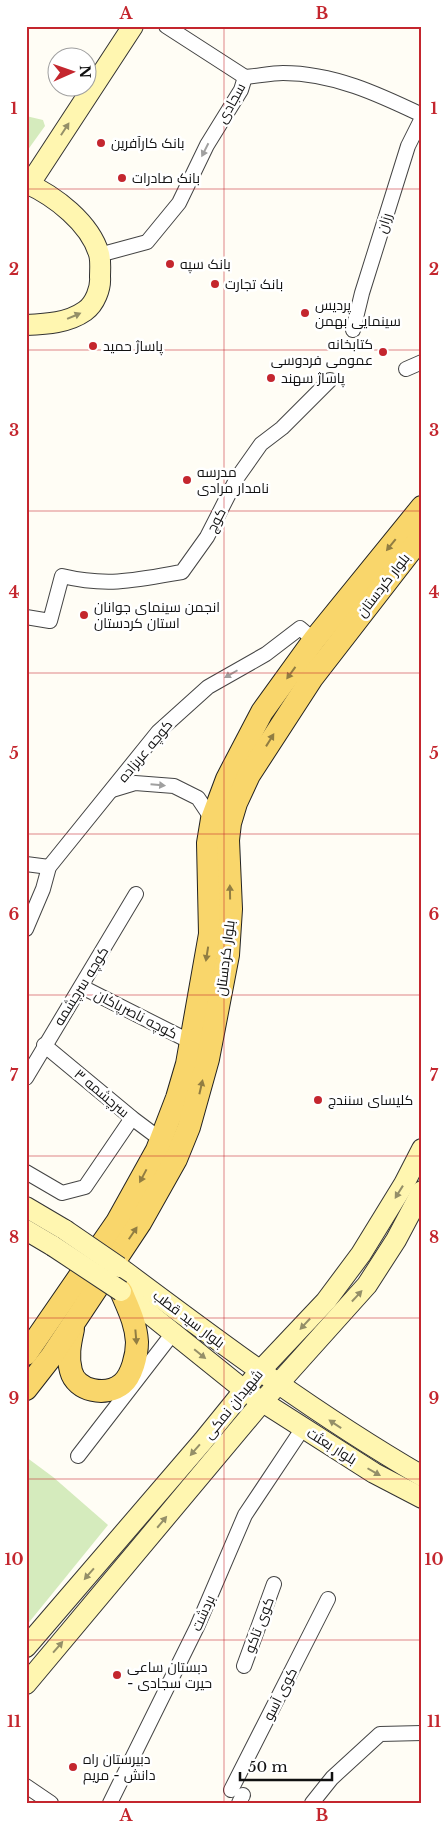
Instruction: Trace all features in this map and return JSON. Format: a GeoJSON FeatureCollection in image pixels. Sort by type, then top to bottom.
{"type":"FeatureCollection","features":[{"type":"Feature","properties":{"kind":"main road"},"geometry":{"type":"LineString","coordinates":[[26,325],[57,322],[87,310],[96,298],[101,283],[99,255],[93,240],[68,210],[28,184],[36,161],[133,26]]}},
{"type":"Feature","properties":{"kind":"main road","name":"بلوار کردستان"},"geometry":{"type":"LineString","coordinates":[[26,1389],[75,1320],[104,1265],[138,1186],[157,1150],[160,1138],[177,1098],[191,1042],[210,934],[208,843],[212,819],[228,777],[262,712],[314,640],[422,507]]}},
{"type":"Feature","properties":{"kind":"main road","name":"بلوار کردستان"},"geometry":{"type":"LineString","coordinates":[[26,1354],[140,1224],[176,1159],[198,1100],[228,955],[231,909],[228,840],[236,802],[249,775],[312,678],[422,536]]}},
{"type":"Feature","properties":{"kind":"main road","name":"شهیدان نمکی"},"geometry":{"type":"LineString","coordinates":[[26,1647],[259,1372],[326,1301],[349,1272],[404,1184],[422,1149]]}},
{"type":"Feature","properties":{"kind":"main road","name":"شهیدان نمکی"},"geometry":{"type":"LineString","coordinates":[[26,1684],[277,1384],[367,1285],[396,1240],[422,1191]]}},
{"type":"Feature","properties":{"kind":"main road","name":"بلوار سید قطب"},"geometry":{"type":"LineString","coordinates":[[26,1207],[65,1230],[104,1265],[259,1372]]}},
{"type":"Feature","properties":{"kind":"main road","name":"بلوار سید قطب"},"geometry":{"type":"LineString","coordinates":[[26,1230],[121,1291],[244,1390]]}},
{"type":"Feature","properties":{"kind":"main road"},"geometry":{"type":"LineString","coordinates":[[75,1320],[68,1354],[71,1373],[80,1384],[93,1391],[108,1391],[122,1384],[130,1374],[137,1344],[135,1323],[121,1291]]}},
{"type":"Feature","properties":{"kind":"main road","name":"بلوار بعثت"},"geometry":{"type":"LineString","coordinates":[[259,1372],[354,1436],[422,1476]]}},
{"type":"Feature","properties":{"kind":"main road","name":"بلوار بعثت"},"geometry":{"type":"LineString","coordinates":[[244,1390],[374,1473],[422,1498]]}},
{"type":"Feature","properties":{"kind":"main road"},"geometry":{"type":"LineString","coordinates":[[117,1541],[135,1555]]}},
{"type":"Feature","properties":{"kind":"street"},"geometry":{"type":"LineString","coordinates":[[166,26],[245,77]]}},
{"type":"Feature","properties":{"kind":"street","name":"سجادی"},"geometry":{"type":"LineString","coordinates":[[99,255],[148,242],[180,203],[207,146],[241,90],[245,77],[283,73],[319,76],[358,86],[422,117]]}},
{"type":"Feature","properties":{"kind":"street","name":"رزان"},"geometry":{"type":"LineString","coordinates":[[353,330],[362,293],[408,146],[422,117]]}},
{"type":"Feature","properties":{"kind":"street"},"geometry":{"type":"LineString","coordinates":[[408,146],[422,142]]}},
{"type":"Feature","properties":{"kind":"street"},"geometry":{"type":"LineString","coordinates":[[406,369],[422,362]]}},
{"type":"Feature","properties":{"kind":"street","name":"کوچ"},"geometry":{"type":"LineString","coordinates":[[26,617],[50,621],[62,576],[80,580],[119,583],[182,572],[207,537],[237,478],[261,444],[282,428],[330,380]]}},
{"type":"Feature","properties":{"kind":"street","name":"کوچه عربزاده"},"geometry":{"type":"LineString","coordinates":[[26,929],[44,889],[49,867],[158,732],[208,687],[266,654],[300,628],[314,640]]}},
{"type":"Feature","properties":{"kind":"street"},"geometry":{"type":"LineString","coordinates":[[111,791],[136,783],[174,786],[198,798],[212,819]]}},
{"type":"Feature","properties":{"kind":"street"},"geometry":{"type":"LineString","coordinates":[[26,864],[49,867]]}},
{"type":"Feature","properties":{"kind":"street","name":"کوچه سرچشمه"},"geometry":{"type":"LineString","coordinates":[[26,1078],[136,894]]}},
{"type":"Feature","properties":{"kind":"street","name":"کوچه ناصرپاکان"},"geometry":{"type":"LineString","coordinates":[[82,987],[191,1042]]}},
{"type":"Feature","properties":{"kind":"street","name":"سرچشمه ۳"},"geometry":{"type":"LineString","coordinates":[[44,1045],[132,1118],[160,1138]]}},
{"type":"Feature","properties":{"kind":"street"},"geometry":{"type":"LineString","coordinates":[[26,1172],[62,1193],[85,1187],[132,1118]]}},
{"type":"Feature","properties":{"kind":"street"},"geometry":{"type":"LineString","coordinates":[[78,1456],[174,1333]]}},
{"type":"Feature","properties":{"kind":"street","name":"بردشت"},"geometry":{"type":"LineString","coordinates":[[110,1803],[193,1635],[245,1515],[303,1428]]}},
{"type":"Feature","properties":{"kind":"street","name":"کوی تاکو"},"geometry":{"type":"LineString","coordinates":[[244,1666],[274,1584]]}},
{"type":"Feature","properties":{"kind":"street","name":"کوی آسو"},"geometry":{"type":"LineString","coordinates":[[238,1796],[328,1599]]}},
{"type":"Feature","properties":{"kind":"street"},"geometry":{"type":"LineString","coordinates":[[312,1803],[332,1778],[380,1734],[422,1733]]}},
{"type":"Feature","properties":{"kind":"street"},"geometry":{"type":"LineString","coordinates":[[26,1786],[45,1801]]}},
{"type":"Feature","properties":{"kind":"green space"},"geometry":{"type":"Polygon","coordinates":[[[26,116],[43,120],[45,126],[27,151],[26,116]]]}},
{"type":"Feature","properties":{"kind":"green space"},"geometry":{"type":"Polygon","coordinates":[[[26,1457],[53,1477],[108,1525],[26,1626],[26,1457]]]}},
{"type":"Feature","properties":{"kind":"place","name":"بانک کارآفرین"},"geometry":{"type":"Point","coordinates":[101,143]}},
{"type":"Feature","properties":{"kind":"place","name":"بانک صادرات"},"geometry":{"type":"Point","coordinates":[122,178]}},
{"type":"Feature","properties":{"kind":"place","name":"بانک سپه"},"geometry":{"type":"Point","coordinates":[170,264]}},
{"type":"Feature","properties":{"kind":"place","name":"بانک تجارت"},"geometry":{"type":"Point","coordinates":[215,284]}},
{"type":"Feature","properties":{"kind":"place","name":"پردیس سینمایی بهمن"},"geometry":{"type":"Point","coordinates":[305,313]}},
{"type":"Feature","properties":{"kind":"place","name":"پاساژ حمید"},"geometry":{"type":"Point","coordinates":[93,346]}},
{"type":"Feature","properties":{"kind":"place","name":"کتابخانه عمومی فردوسی"},"geometry":{"type":"Point","coordinates":[383,352]}},
{"type":"Feature","properties":{"kind":"place","name":"پاساژ سهند"},"geometry":{"type":"Point","coordinates":[271,378]}},
{"type":"Feature","properties":{"kind":"place","name":"مدرسه نامدار مرادی"},"geometry":{"type":"Point","coordinates":[187,480]}},
{"type":"Feature","properties":{"kind":"place","name":"انجمن سینمای جوانان استان کردستان"},"geometry":{"type":"Point","coordinates":[84,615]}},
{"type":"Feature","properties":{"kind":"place","name":"کلیسای سنندج"},"geometry":{"type":"Point","coordinates":[318,1100]}},
{"type":"Feature","properties":{"kind":"place","name":"دبستان ساعی - حیرت سجادی"},"geometry":{"type":"Point","coordinates":[117,1675]}},
{"type":"Feature","properties":{"kind":"place","name":"دبیرستان راه دانش - مریم"},"geometry":{"type":"Point","coordinates":[73,1767]}}]}
